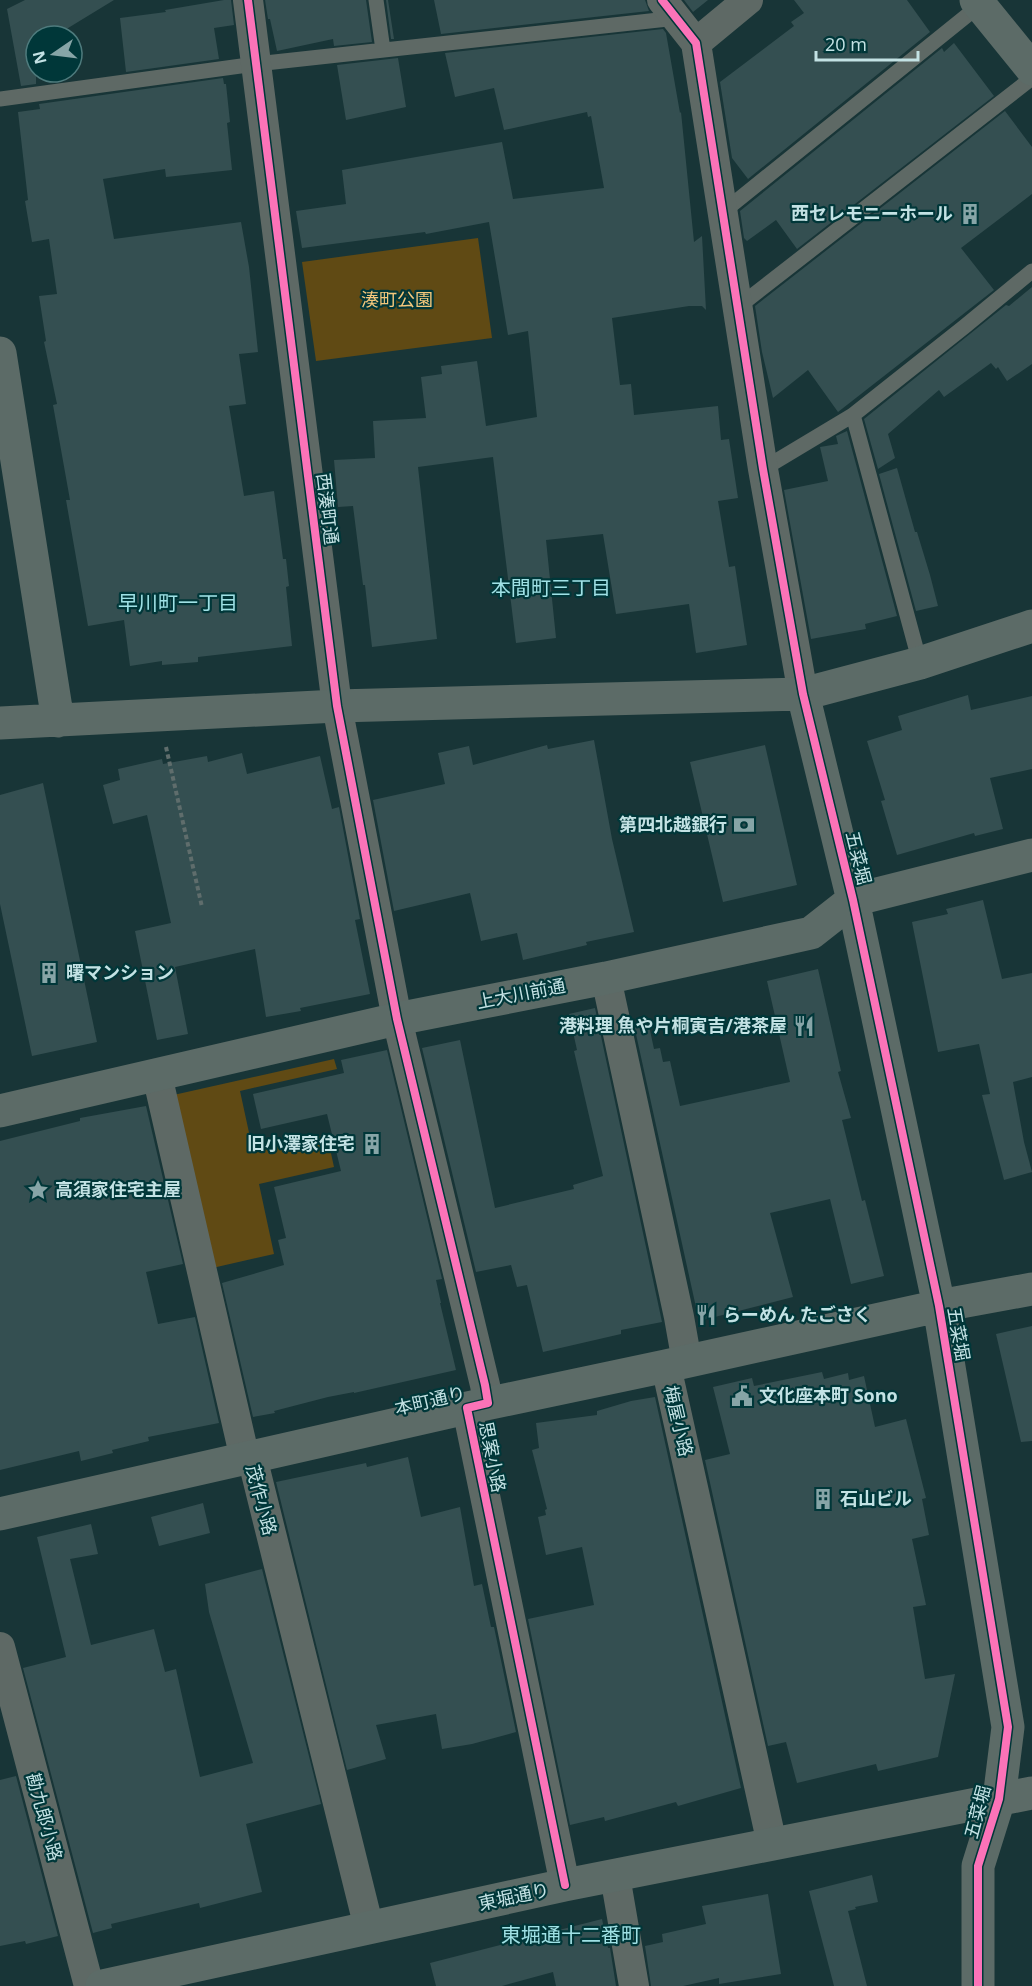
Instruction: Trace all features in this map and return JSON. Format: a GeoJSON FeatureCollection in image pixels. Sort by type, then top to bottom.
{"type":"FeatureCollection","features":[{"type":"Feature","properties":{"kind":"street","name":"西湊町通"},"geometry":{"type":"LineString","coordinates":[[248,0],[337,706],[397,1019]]}},
{"type":"Feature","properties":{"kind":"street"},"geometry":{"type":"LineString","coordinates":[[696,43],[748,0]]}},
{"type":"Feature","properties":{"kind":"street"},"geometry":{"type":"LineString","coordinates":[[978,2],[1032,69]]}},
{"type":"Feature","properties":{"kind":"street"},"geometry":{"type":"LineString","coordinates":[[670,9],[696,43],[763,469],[804,694]]}},
{"type":"Feature","properties":{"kind":"street"},"geometry":{"type":"LineString","coordinates":[[0,353],[58,721]]}},
{"type":"Feature","properties":{"kind":"street"},"geometry":{"type":"LineString","coordinates":[[0,723],[337,706],[804,694],[920,663],[1032,626]]}},
{"type":"Feature","properties":{"kind":"street","name":"五菜堀"},"geometry":{"type":"LineString","coordinates":[[804,694],[853,900],[939,1306],[1008,1727],[999,1799],[978,1866],[978,1986]]}},
{"type":"Feature","properties":{"kind":"street","name":"上大川前通"},"geometry":{"type":"LineString","coordinates":[[0,1111],[397,1019],[606,978],[812,933],[853,900],[1032,855]]}},
{"type":"Feature","properties":{"kind":"street","name":"梅屋小路"},"geometry":{"type":"LineString","coordinates":[[606,978],[679,1317],[676,1364],[772,1844]]}},
{"type":"Feature","properties":{"kind":"street","name":"思案小路"},"geometry":{"type":"LineString","coordinates":[[397,1019],[485,1385],[477,1405],[566,1886]]}},
{"type":"Feature","properties":{"kind":"street","name":"茂作小路"},"geometry":{"type":"LineString","coordinates":[[157,1075],[249,1458],[369,1928]]}},
{"type":"Feature","properties":{"kind":"street","name":"本町通り"},"geometry":{"type":"LineString","coordinates":[[0,1515],[477,1405],[939,1306],[1032,1289]]}},
{"type":"Feature","properties":{"kind":"street","name":"勘九郎小路"},"geometry":{"type":"LineString","coordinates":[[0,1647],[89,1986]]}},
{"type":"Feature","properties":{"kind":"street","name":"東堀通り"},"geometry":{"type":"LineString","coordinates":[[102,1986],[615,1875],[1032,1793]]}},
{"type":"Feature","properties":{"kind":"street"},"geometry":{"type":"LineString","coordinates":[[615,1875],[634,1986]]}},
{"type":"Feature","properties":{"kind":"lane"},"geometry":{"type":"LineString","coordinates":[[376,0],[383,50]]}},
{"type":"Feature","properties":{"kind":"lane"},"geometry":{"type":"LineString","coordinates":[[723,212],[978,2]]}},
{"type":"Feature","properties":{"kind":"lane"},"geometry":{"type":"LineString","coordinates":[[0,99],[256,64],[383,50],[670,9]]}},
{"type":"Feature","properties":{"kind":"lane"},"geometry":{"type":"LineString","coordinates":[[738,307],[1032,78]]}},
{"type":"Feature","properties":{"kind":"lane"},"geometry":{"type":"LineString","coordinates":[[763,469],[853,415],[1032,271]]}},
{"type":"Feature","properties":{"kind":"lane"},"geometry":{"type":"LineString","coordinates":[[853,415],[920,663]]}},
{"type":"Feature","properties":{"kind":"path"},"geometry":{"type":"LineString","coordinates":[[159,715],[202,907]]}},
{"type":"Feature","properties":{"kind":"green space","name":"湊町公園"},"geometry":{"type":"Polygon","coordinates":[[[478,238],[492,338],[316,361],[302,262],[478,238]]]}},
{"type":"Feature","properties":{"kind":"green space"},"geometry":{"type":"Polygon","coordinates":[[[334,1059],[337,1069],[240,1091],[253,1151],[327,1135],[334,1167],[259,1184],[274,1254],[208,1269],[169,1096],[334,1059]]]}},
{"type":"Feature","properties":{"kind":"building"},"geometry":{"type":"Polygon","coordinates":[[[25,0],[114,0],[75,24],[24,24],[24,84],[36,84],[21,86],[7,9],[25,0]]]}},
{"type":"Feature","properties":{"kind":"building"},"geometry":{"type":"Polygon","coordinates":[[[231,0],[234,25],[214,28],[219,59],[126,72],[120,18],[166,12],[165,10],[231,0]]]}},
{"type":"Feature","properties":{"kind":"building"},"geometry":{"type":"Polygon","coordinates":[[[265,0],[366,0],[372,42],[334,46],[333,39],[277,51],[265,0]]]}},
{"type":"Feature","properties":{"kind":"building"},"geometry":{"type":"Polygon","coordinates":[[[386,0],[388,0],[394,39],[391,39],[386,0]]]}},
{"type":"Feature","properties":{"kind":"building"},"geometry":{"type":"Polygon","coordinates":[[[434,0],[645,0],[649,11],[441,34],[434,0]]]}},
{"type":"Feature","properties":{"kind":"building"},"geometry":{"type":"Polygon","coordinates":[[[684,0],[708,0],[693,12],[684,0]]]}},
{"type":"Feature","properties":{"kind":"building"},"geometry":{"type":"Polygon","coordinates":[[[794,0],[907,0],[930,32],[748,179],[732,158],[720,82],[794,26],[791,22],[804,13],[794,0]]]}},
{"type":"Feature","properties":{"kind":"building"},"geometry":{"type":"Polygon","coordinates":[[[663,29],[666,33],[681,112],[694,242],[702,236],[706,310],[702,306],[689,306],[612,318],[620,385],[631,384],[634,415],[718,406],[721,440],[729,439],[738,498],[718,501],[729,567],[735,566],[747,645],[696,653],[689,604],[616,614],[603,534],[546,540],[556,638],[516,643],[493,457],[418,467],[437,639],[372,647],[353,506],[338,507],[334,460],[375,458],[373,421],[426,418],[421,377],[442,374],[441,366],[477,361],[486,426],[537,417],[528,331],[508,335],[489,222],[426,234],[425,232],[302,248],[296,211],[346,204],[342,170],[502,142],[513,199],[604,188],[591,116],[588,117],[587,112],[504,130],[494,88],[455,97],[445,53],[663,29]]]}},
{"type":"Feature","properties":{"kind":"building"},"geometry":{"type":"Polygon","coordinates":[[[954,43],[994,96],[797,249],[776,220],[747,241],[744,238],[740,211],[942,48],[944,52],[954,43]]]}},
{"type":"Feature","properties":{"kind":"building"},"geometry":{"type":"Polygon","coordinates":[[[398,58],[406,107],[346,120],[337,65],[398,58]]]}},
{"type":"Feature","properties":{"kind":"building"},"geometry":{"type":"Polygon","coordinates":[[[223,78],[226,84],[230,122],[227,123],[232,170],[166,177],[165,169],[103,179],[114,239],[241,222],[249,267],[258,352],[239,354],[246,404],[229,406],[244,496],[274,491],[283,559],[286,559],[289,586],[286,587],[292,646],[198,657],[198,662],[162,665],[162,661],[130,666],[124,620],[88,626],[66,500],[70,500],[53,405],[57,404],[44,342],[46,341],[39,296],[57,294],[49,239],[32,242],[25,201],[28,200],[18,112],[40,109],[39,104],[223,78]]]}},
{"type":"Feature","properties":{"kind":"building"},"geometry":{"type":"Polygon","coordinates":[[[1005,111],[1032,147],[1032,194],[961,248],[994,290],[838,412],[808,370],[773,398],[762,352],[755,306],[1005,111]]]}},
{"type":"Feature","properties":{"kind":"building"},"geometry":{"type":"Polygon","coordinates":[[[1032,287],[1032,364],[1007,381],[998,367],[996,369],[991,363],[944,397],[939,390],[888,434],[895,458],[878,469],[864,419],[1006,305],[1009,306],[1032,287]]]}},
{"type":"Feature","properties":{"kind":"building"},"geometry":{"type":"Polygon","coordinates":[[[847,431],[897,616],[865,624],[866,629],[811,639],[784,490],[828,481],[820,447],[838,444],[836,436],[847,431]]]}},
{"type":"Feature","properties":{"kind":"building"},"geometry":{"type":"Polygon","coordinates":[[[897,468],[938,606],[916,611],[879,474],[897,468]]]}},
{"type":"Feature","properties":{"kind":"building"},"geometry":{"type":"Polygon","coordinates":[[[968,695],[971,710],[1032,696],[1032,769],[990,778],[1003,829],[975,836],[974,833],[897,855],[881,801],[885,800],[867,741],[902,730],[898,716],[968,695]]]}},
{"type":"Feature","properties":{"kind":"building"},"geometry":{"type":"Polygon","coordinates":[[[594,740],[612,839],[634,932],[586,942],[587,945],[523,960],[517,933],[481,941],[470,893],[394,911],[373,800],[445,784],[438,753],[469,746],[473,765],[547,745],[548,749],[594,740]]]}},
{"type":"Feature","properties":{"kind":"building"},"geometry":{"type":"Polygon","coordinates":[[[765,745],[797,885],[723,902],[690,762],[765,745]]]}},
{"type":"Feature","properties":{"kind":"building"},"geometry":{"type":"Polygon","coordinates":[[[242,753],[247,774],[320,756],[332,809],[339,807],[360,919],[355,920],[370,994],[266,1017],[255,949],[175,967],[188,1034],[157,1040],[135,931],[171,923],[147,815],[113,824],[103,785],[120,780],[118,769],[162,759],[163,764],[207,756],[208,762],[242,753]]]}},
{"type":"Feature","properties":{"kind":"building","name":"曙マンション"},"geometry":{"type":"Polygon","coordinates":[[[43,783],[97,1042],[32,1056],[0,904],[0,795],[43,783]]]}},
{"type":"Feature","properties":{"kind":"building"},"geometry":{"type":"Polygon","coordinates":[[[983,900],[1002,979],[1032,973],[1032,1077],[1013,1082],[1032,1172],[1004,1180],[982,1095],[990,1094],[979,1044],[938,1052],[912,922],[948,914],[946,909],[983,900]]]}},
{"type":"Feature","properties":{"kind":"building"},"geometry":{"type":"Polygon","coordinates":[[[818,969],[841,1071],[838,1072],[851,1118],[842,1120],[884,1276],[851,1284],[830,1199],[770,1213],[793,1297],[699,1321],[634,1025],[648,1021],[654,1049],[660,1048],[663,1062],[670,1061],[680,1106],[790,1082],[767,981],[818,969]]]}},
{"type":"Feature","properties":{"kind":"building"},"geometry":{"type":"Polygon","coordinates":[[[595,1008],[662,1322],[621,1330],[621,1334],[543,1352],[527,1285],[517,1287],[511,1265],[476,1272],[422,1048],[460,1040],[495,1208],[574,1189],[573,1185],[603,1176],[574,1051],[577,1050],[569,1014],[595,1008]]]}},
{"type":"Feature","properties":{"kind":"building"},"geometry":{"type":"Polygon","coordinates":[[[387,1050],[442,1279],[436,1280],[456,1370],[328,1397],[274,1411],[275,1413],[253,1417],[222,1283],[284,1265],[278,1240],[286,1238],[274,1187],[341,1171],[327,1114],[261,1129],[253,1094],[344,1073],[341,1060],[387,1050]]]}},
{"type":"Feature","properties":{"kind":"building"},"geometry":{"type":"Polygon","coordinates":[[[146,1106],[183,1264],[146,1272],[158,1324],[195,1317],[219,1423],[148,1437],[149,1441],[112,1450],[113,1453],[81,1461],[79,1451],[0,1470],[0,1141],[80,1121],[80,1118],[146,1106]]]}},
{"type":"Feature","properties":{"kind":"building"},"geometry":{"type":"Polygon","coordinates":[[[1032,1326],[1032,1441],[1021,1442],[996,1334],[1032,1326]]]}},
{"type":"Feature","properties":{"kind":"building"},"geometry":{"type":"Polygon","coordinates":[[[822,1372],[824,1379],[848,1373],[849,1380],[864,1376],[875,1427],[906,1419],[926,1498],[922,1499],[929,1535],[912,1539],[926,1605],[913,1607],[925,1679],[955,1674],[938,1757],[878,1771],[876,1764],[797,1783],[786,1742],[768,1746],[705,1460],[730,1454],[713,1387],[752,1378],[754,1386],[822,1372]]]}},
{"type":"Feature","properties":{"kind":"building"},"geometry":{"type":"Polygon","coordinates":[[[655,1397],[741,1788],[678,1806],[676,1802],[605,1821],[604,1817],[570,1825],[528,1619],[594,1605],[582,1547],[546,1555],[538,1517],[546,1515],[545,1510],[547,1509],[532,1450],[539,1448],[536,1423],[597,1415],[597,1411],[655,1397]]]}},
{"type":"Feature","properties":{"kind":"building"},"geometry":{"type":"Polygon","coordinates":[[[408,1457],[421,1517],[460,1507],[474,1586],[482,1584],[491,1627],[494,1627],[516,1732],[472,1744],[442,1749],[436,1714],[376,1725],[386,1759],[347,1770],[276,1482],[366,1463],[367,1467],[408,1457]]]}},
{"type":"Feature","properties":{"kind":"building"},"geometry":{"type":"Polygon","coordinates":[[[203,1503],[210,1533],[159,1546],[151,1517],[203,1503]]]}},
{"type":"Feature","properties":{"kind":"building"},"geometry":{"type":"Polygon","coordinates":[[[91,1524],[98,1554],[70,1559],[91,1645],[154,1629],[165,1672],[176,1669],[200,1777],[253,1763],[209,1612],[205,1584],[262,1569],[321,1804],[246,1824],[262,1892],[200,1908],[199,1903],[111,1924],[112,1928],[93,1933],[23,1668],[66,1657],[37,1537],[91,1524]]]}},
{"type":"Feature","properties":{"kind":"building"},"geometry":{"type":"Polygon","coordinates":[[[16,1776],[58,1936],[26,1944],[25,1941],[0,1946],[0,1780],[16,1776]]]}},
{"type":"Feature","properties":{"kind":"building"},"geometry":{"type":"Polygon","coordinates":[[[872,1875],[878,1902],[855,1907],[856,1909],[848,1911],[867,1986],[834,1986],[809,1891],[872,1875]]]}},
{"type":"Feature","properties":{"kind":"building"},"geometry":{"type":"Polygon","coordinates":[[[768,1894],[781,1974],[719,1984],[719,1978],[683,1986],[651,1986],[645,1946],[663,1942],[662,1934],[706,1924],[702,1906],[768,1894]]]}},
{"type":"Feature","properties":{"kind":"building"},"geometry":{"type":"Polygon","coordinates":[[[602,1919],[608,1948],[610,1948],[616,1986],[556,1986],[553,1972],[502,1986],[436,1986],[430,1963],[602,1919]]]}},
{"type":"Feature","properties":{"kind":"cycle path"},"geometry":{"type":"LineString","coordinates":[[248,0],[337,706],[397,1019],[485,1385],[488,1403],[467,1408],[565,1885]]}},
{"type":"Feature","properties":{"kind":"cycle path"},"geometry":{"type":"LineString","coordinates":[[662,0],[696,43],[763,469],[803,694],[853,900],[939,1306],[1008,1727],[999,1799],[978,1866],[978,1986]]}},
{"type":"Feature","properties":{"kind":"place","name":"西セレモニーホール"},"geometry":{"type":"Point","coordinates":[970,214]}},
{"type":"Feature","properties":{"kind":"place","name":"第四北越銀行"},"geometry":{"type":"Point","coordinates":[744,825]}},
{"type":"Feature","properties":{"kind":"place","name":"曙マンション"},"geometry":{"type":"Point","coordinates":[49,973]}},
{"type":"Feature","properties":{"kind":"place","name":"港料理 魚や片桐寅吉/港茶屋"},"geometry":{"type":"Point","coordinates":[804,1026]}},
{"type":"Feature","properties":{"kind":"place","name":"旧小澤家住宅"},"geometry":{"type":"Point","coordinates":[372,1144]}},
{"type":"Feature","properties":{"kind":"place","name":"高須家住宅主屋"},"geometry":{"type":"Point","coordinates":[38,1190]}},
{"type":"Feature","properties":{"kind":"place","name":"らーめん たごさく"},"geometry":{"type":"Point","coordinates":[706,1315]}},
{"type":"Feature","properties":{"kind":"place","name":"文化座本町 Sono"},"geometry":{"type":"Point","coordinates":[742,1396]}},
{"type":"Feature","properties":{"kind":"place","name":"石山ビル"},"geometry":{"type":"Point","coordinates":[823,1499]}},
{"type":"Feature","properties":{"kind":"district","name":"本間町三丁目"},"geometry":{"type":"Point","coordinates":[551,588]}},
{"type":"Feature","properties":{"kind":"district","name":"早川町一丁目"},"geometry":{"type":"Point","coordinates":[178,603]}},
{"type":"Feature","properties":{"kind":"district","name":"東堀通十二番町"},"geometry":{"type":"Point","coordinates":[571,1935]}}]}
